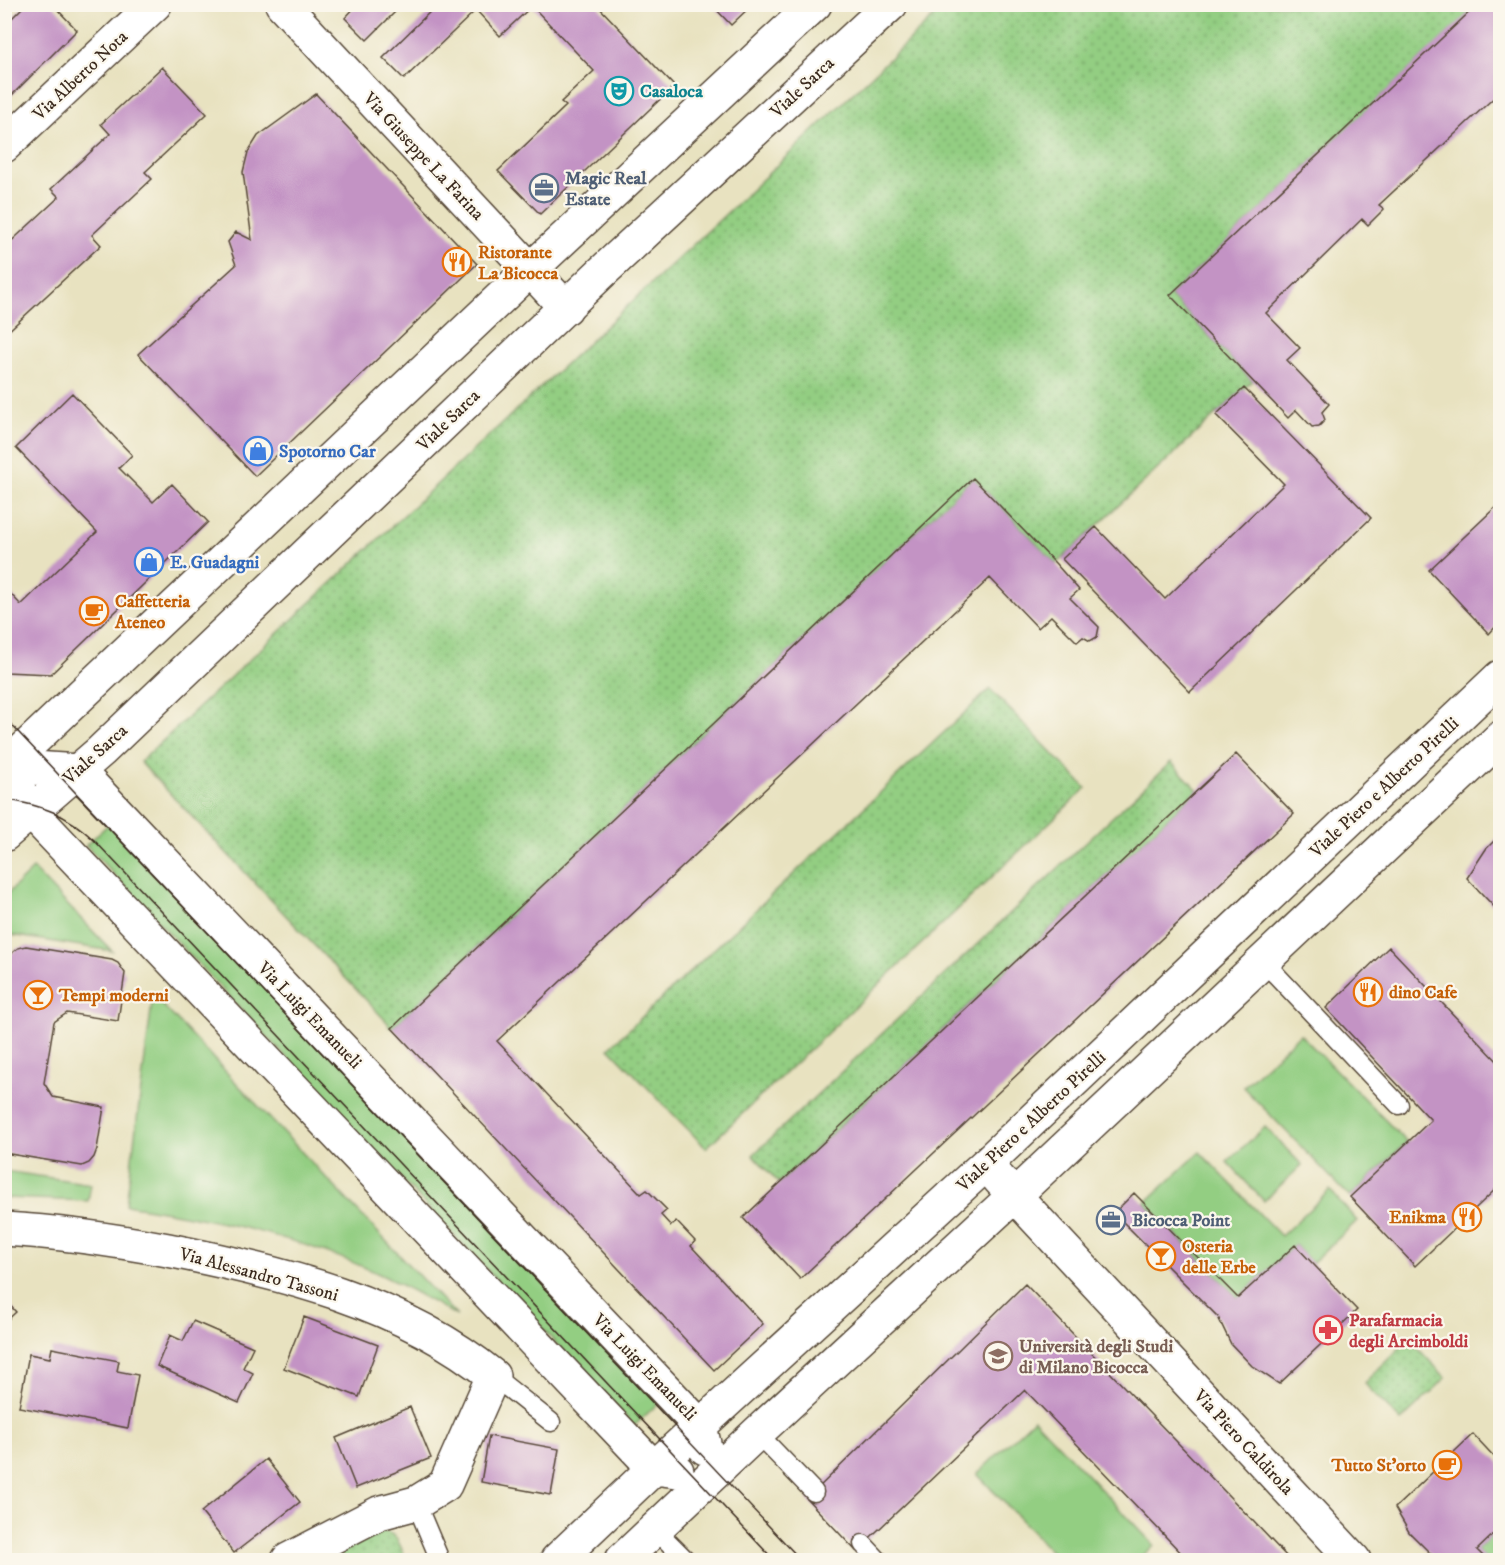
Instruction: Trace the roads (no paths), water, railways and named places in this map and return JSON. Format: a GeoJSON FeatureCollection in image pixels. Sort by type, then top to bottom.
{"type":"FeatureCollection","features":[{"type":"Feature","properties":{"kind":"street","name":"Via Alberto Nota"},"geometry":{"type":"LineString","coordinates":[[4,146],[155,4]]}},
{"type":"Feature","properties":{"kind":"street","name":"Via Giuseppe La Farina"},"geometry":{"type":"LineString","coordinates":[[282,4],[566,308]]}},
{"type":"Feature","properties":{"kind":"street"},"geometry":{"type":"LineString","coordinates":[[5,766],[815,4]]}},
{"type":"Feature","properties":{"kind":"street","name":"Viale Sarca"},"geometry":{"type":"LineString","coordinates":[[4,835],[78,771],[566,308],[891,4]]}},
{"type":"Feature","properties":{"kind":"street","name":"Viale Piero e Alberto Pirelli"},"geometry":{"type":"LineString","coordinates":[[557,1560],[654,1468],[986,1164],[1500,677]]}},
{"type":"Feature","properties":{"kind":"street"},"geometry":{"type":"LineString","coordinates":[[622,1560],[1015,1195],[1500,738]]}},
{"type":"Feature","properties":{"kind":"street"},"geometry":{"type":"LineString","coordinates":[[5,766],[78,771]]}},
{"type":"Feature","properties":{"kind":"street"},"geometry":{"type":"LineString","coordinates":[[5,766],[31,812],[654,1468],[711,1476]]}},
{"type":"Feature","properties":{"kind":"street","name":"Via Luigi Emanueli"},"geometry":{"type":"LineString","coordinates":[[78,771],[700,1426],[711,1476]]}},
{"type":"Feature","properties":{"kind":"street","name":"Via Piero Caldirola"},"geometry":{"type":"LineString","coordinates":[[986,1164],[1354,1560]]}},
{"type":"Feature","properties":{"kind":"street","name":"Via Alessandro Tassoni"},"geometry":{"type":"LineString","coordinates":[[4,1229],[33,1230],[123,1242],[221,1260],[301,1282],[370,1306],[423,1330],[468,1355],[493,1376]]}},
{"type":"Feature","properties":{"kind":"street"},"geometry":{"type":"LineString","coordinates":[[288,1560],[379,1513],[416,1503],[445,1485],[493,1376]]}},
{"type":"Feature","properties":{"kind":"lane"},"geometry":{"type":"LineString","coordinates":[[1263,961],[1398,1105]]}},
{"type":"Feature","properties":{"kind":"lane","name":"Via Alessandro Tassoni"},"geometry":{"type":"LineString","coordinates":[[493,1376],[551,1422]]}},
{"type":"Feature","properties":{"kind":"lane"},"geometry":{"type":"LineString","coordinates":[[757,1433],[814,1492]]}},
{"type":"Feature","properties":{"kind":"lane"},"geometry":{"type":"LineString","coordinates":[[416,1503],[440,1560]]}},
{"type":"Feature","properties":{"kind":"lane"},"geometry":{"type":"LineString","coordinates":[[655,1529],[686,1560]]}},
{"type":"Feature","properties":{"kind":"lane"},"geometry":{"type":"LineString","coordinates":[[863,1544],[878,1560]]}},
{"type":"Feature","properties":{"kind":"tram line"},"geometry":{"type":"LineString","coordinates":[[4,717],[801,1560]]}},
{"type":"Feature","properties":{"kind":"tram line"},"geometry":{"type":"LineString","coordinates":[[4,799],[53,812],[73,823],[94,840],[774,1560]]}},
{"type":"Feature","properties":{"kind":"place","name":"Casaloca"},"geometry":{"type":"Point","coordinates":[619,91]}},
{"type":"Feature","properties":{"kind":"place","name":"Magic Real Estate"},"geometry":{"type":"Point","coordinates":[544,188]}},
{"type":"Feature","properties":{"kind":"place","name":"Ristorante La Bicocca"},"geometry":{"type":"Point","coordinates":[457,262]}},
{"type":"Feature","properties":{"kind":"place","name":"Spotorno Car"},"geometry":{"type":"Point","coordinates":[258,451]}},
{"type":"Feature","properties":{"kind":"place","name":"E. Guadagni"},"geometry":{"type":"Point","coordinates":[149,562]}},
{"type":"Feature","properties":{"kind":"place","name":"Caffetteria Ateneo"},"geometry":{"type":"Point","coordinates":[94,611]}},
{"type":"Feature","properties":{"kind":"place","name":"dino Cafe"},"geometry":{"type":"Point","coordinates":[1368,992]}},
{"type":"Feature","properties":{"kind":"place","name":"Tempi moderni"},"geometry":{"type":"Point","coordinates":[38,995]}},
{"type":"Feature","properties":{"kind":"place","name":"Enikma"},"geometry":{"type":"Point","coordinates":[1467,1217]}},
{"type":"Feature","properties":{"kind":"place","name":"Bicocca Point"},"geometry":{"type":"Point","coordinates":[1111,1220]}},
{"type":"Feature","properties":{"kind":"place","name":"Osteria delle Erbe"},"geometry":{"type":"Point","coordinates":[1161,1256]}},
{"type":"Feature","properties":{"kind":"place","name":"Parafarmacia degli Arcimboldi"},"geometry":{"type":"Point","coordinates":[1328,1330]}},
{"type":"Feature","properties":{"kind":"place","name":"Università degli Studi di Milano Bicocca"},"geometry":{"type":"Point","coordinates":[998,1356]}},
{"type":"Feature","properties":{"kind":"place","name":"Tutto St'orto"},"geometry":{"type":"Point","coordinates":[1447,1465]}}]}
